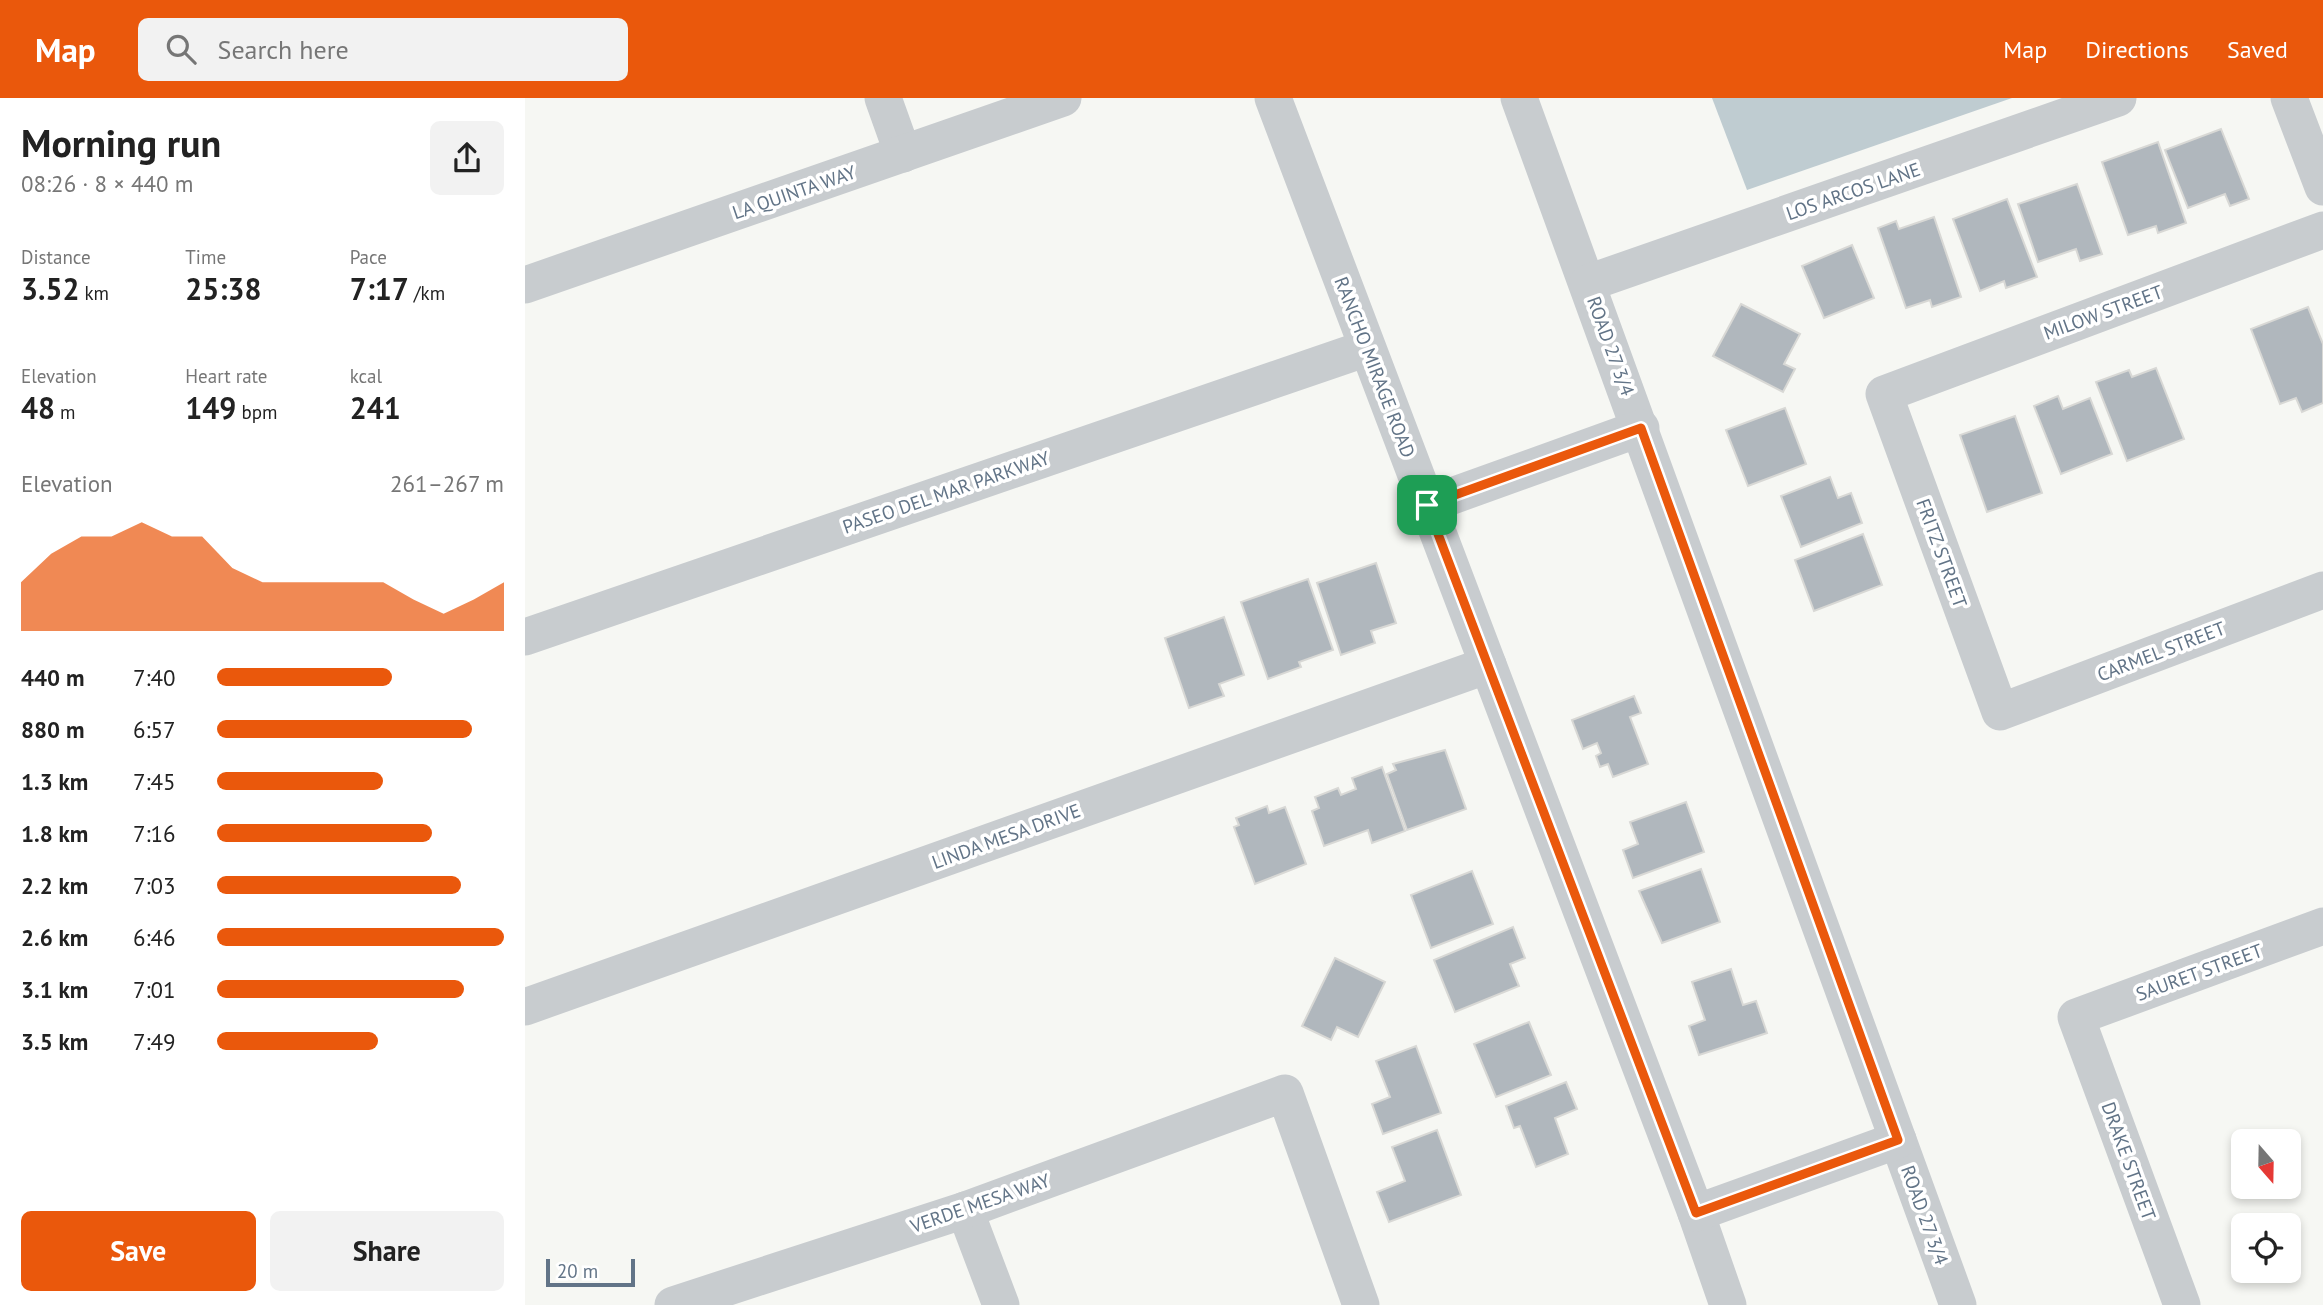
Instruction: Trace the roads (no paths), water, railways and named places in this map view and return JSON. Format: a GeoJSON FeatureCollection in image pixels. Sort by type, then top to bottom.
{"type":"FeatureCollection","features":[{"type":"Feature","properties":{"kind":"street"},"geometry":{"type":"LineString","coordinates":[[883,98],[903,154]]}},
{"type":"Feature","properties":{"kind":"street","name":"LA QUINTA WAY"},"geometry":{"type":"LineString","coordinates":[[525,285],[1063,98]]}},
{"type":"Feature","properties":{"kind":"street","name":"RANCHO MIRAGE ROAD"},"geometry":{"type":"LineString","coordinates":[[1273,98],[1696,1213],[1728,1305]]}},
{"type":"Feature","properties":{"kind":"street","name":"ROAD 27 3/4"},"geometry":{"type":"LineString","coordinates":[[1519,98],[1958,1305]]}},
{"type":"Feature","properties":{"kind":"street","name":"LOS ARCOS LANE"},"geometry":{"type":"LineString","coordinates":[[1588,284],[2118,98]]}},
{"type":"Feature","properties":{"kind":"street"},"geometry":{"type":"LineString","coordinates":[[2289,98],[2323,187]]}},
{"type":"Feature","properties":{"kind":"street","name":"MILOW STREET"},"geometry":{"type":"LineString","coordinates":[[1884,394],[2323,230]]}},
{"type":"Feature","properties":{"kind":"street","name":"PASEO DEL MAR PARKWAY"},"geometry":{"type":"LineString","coordinates":[[525,637],[1367,348]]}},
{"type":"Feature","properties":{"kind":"street","name":"FRITZ STREET"},"geometry":{"type":"LineString","coordinates":[[1884,394],[2000,712]]}},
{"type":"Feature","properties":{"kind":"street"},"geometry":{"type":"LineString","coordinates":[[1427,505],[1641,428]]}},
{"type":"Feature","properties":{"kind":"street","name":"CARMEL STREET"},"geometry":{"type":"LineString","coordinates":[[2000,712],[2323,590]]}},
{"type":"Feature","properties":{"kind":"street","name":"LINDA MESA DRIVE"},"geometry":{"type":"LineString","coordinates":[[525,1007],[1488,664]]}},
{"type":"Feature","properties":{"kind":"street","name":"SAURET STREET"},"geometry":{"type":"LineString","coordinates":[[2076,1017],[2323,926]]}},
{"type":"Feature","properties":{"kind":"street","name":"DRAKE STREET"},"geometry":{"type":"LineString","coordinates":[[2076,1017],[2182,1305]]}},
{"type":"Feature","properties":{"kind":"street","name":"VERDE MESA WAY"},"geometry":{"type":"LineString","coordinates":[[673,1305],[965,1210],[1285,1093],[1360,1305]]}},
{"type":"Feature","properties":{"kind":"street"},"geometry":{"type":"LineString","coordinates":[[1696,1213],[1898,1140]]}},
{"type":"Feature","properties":{"kind":"street"},"geometry":{"type":"LineString","coordinates":[[965,1210],[1002,1305]]}}]}
